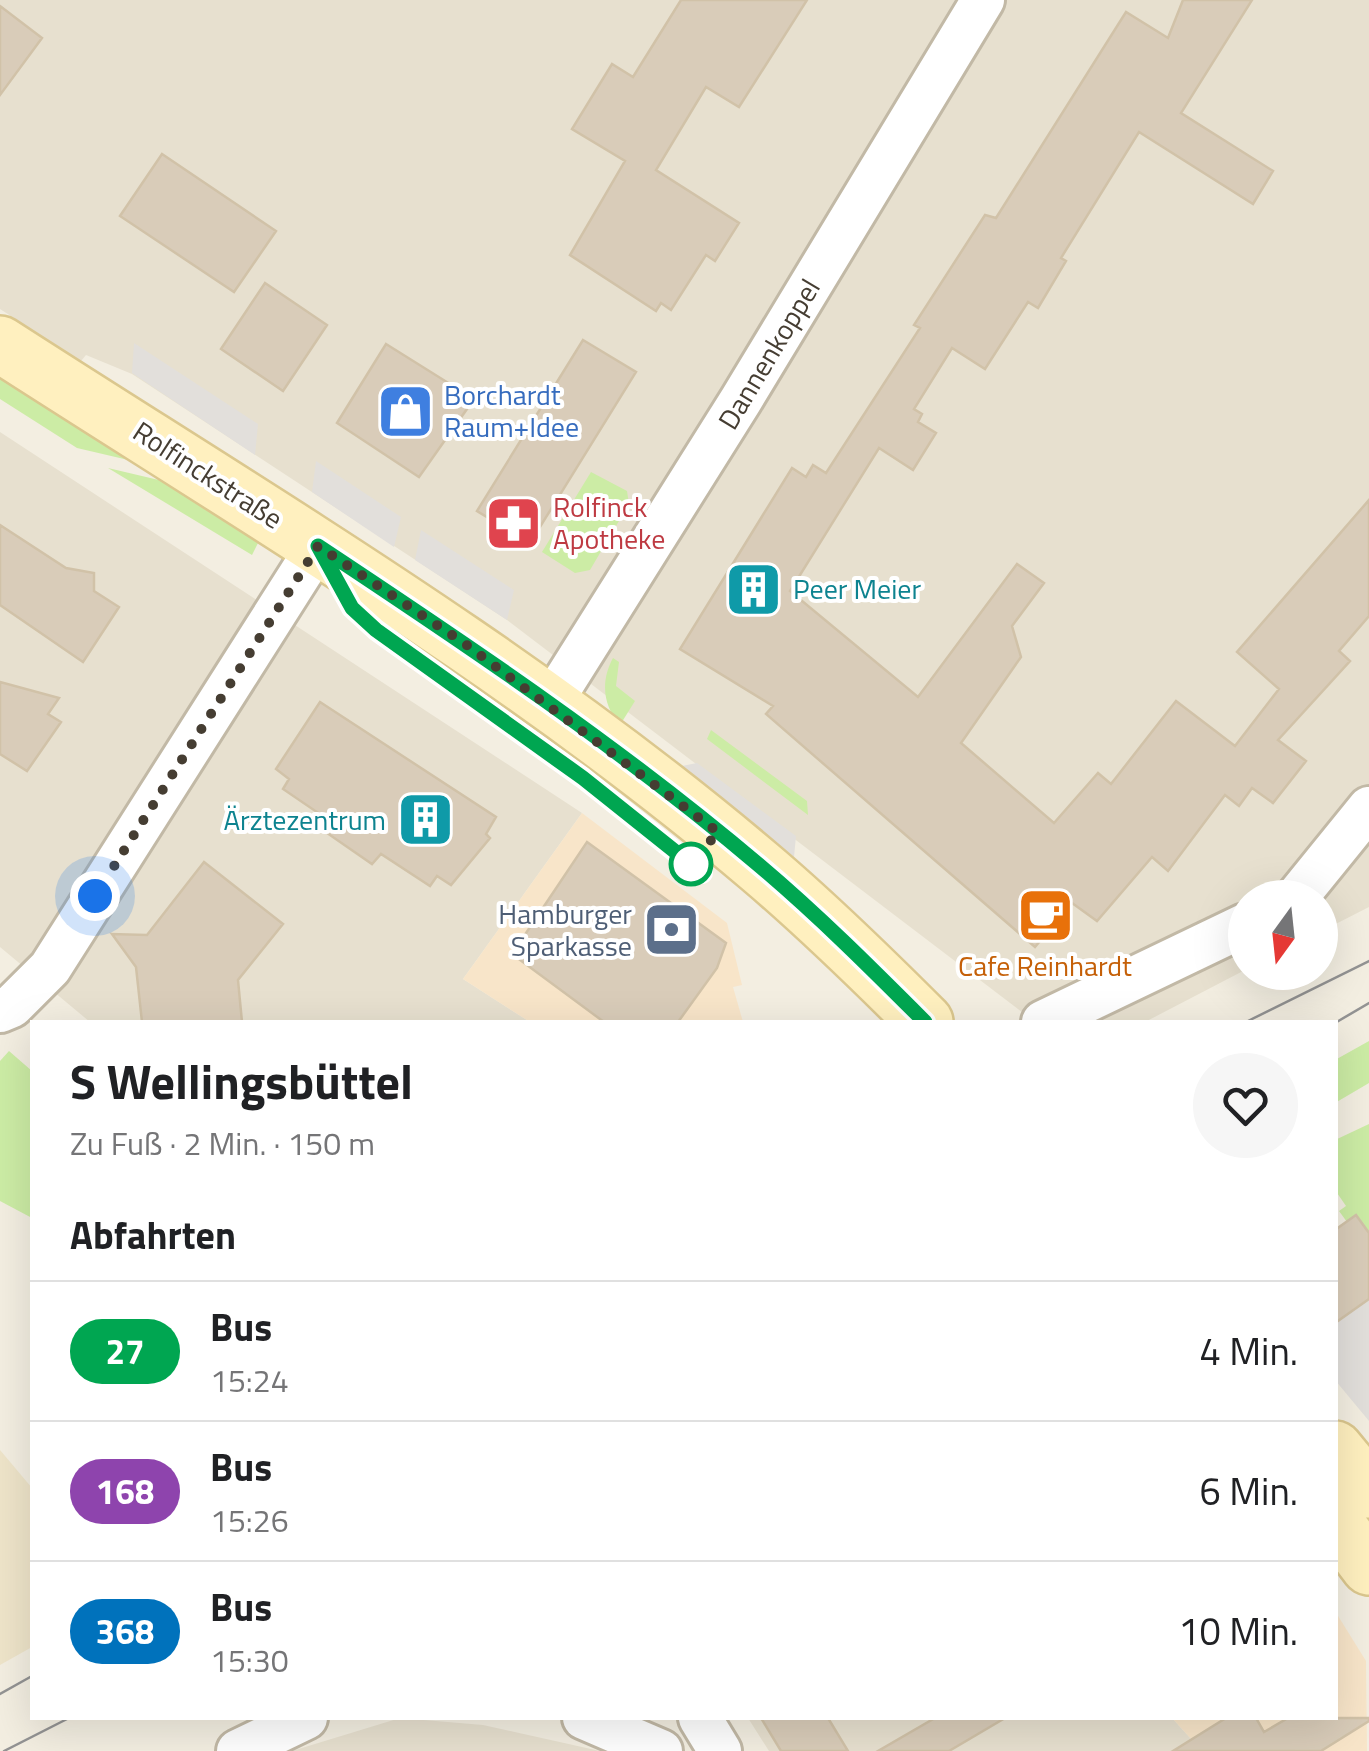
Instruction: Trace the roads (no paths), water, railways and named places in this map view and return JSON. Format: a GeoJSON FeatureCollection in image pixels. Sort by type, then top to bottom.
{"type":"FeatureCollection","features":[{"type":"Feature","properties":{"kind":"main road","name":"Rolfinckstraße"},"geometry":{"type":"LineString","coordinates":[[0,344],[318,546],[550,704],[762,868],[924,1020]]}},
{"type":"Feature","properties":{"kind":"main road"},"geometry":{"type":"LineString","coordinates":[[1338,1454],[1369,1490]]}},
{"type":"Feature","properties":{"kind":"main road"},"geometry":{"type":"LineString","coordinates":[[1338,1526],[1369,1568]]}},
{"type":"Feature","properties":{"kind":"street","name":"Dannenkoppel"},"geometry":{"type":"LineString","coordinates":[[550,704],[741,400],[983,0]]}},
{"type":"Feature","properties":{"kind":"street"},"geometry":{"type":"LineString","coordinates":[[15,1014],[50,968],[318,546]]}},
{"type":"Feature","properties":{"kind":"street"},"geometry":{"type":"LineString","coordinates":[[1311,880],[1369,808]]}},
{"type":"Feature","properties":{"kind":"street"},"geometry":{"type":"LineString","coordinates":[[1046,1020],[1228,933]]}},
{"type":"Feature","properties":{"kind":"street"},"geometry":{"type":"LineString","coordinates":[[238,1751],[302,1720]]}},
{"type":"Feature","properties":{"kind":"street"},"geometry":{"type":"LineString","coordinates":[[589,1720],[661,1751]]}},
{"type":"Feature","properties":{"kind":"street"},"geometry":{"type":"LineString","coordinates":[[701,1720],[720,1751]]}},
{"type":"Feature","properties":{"kind":"tram line"},"geometry":{"type":"LineString","coordinates":[[1250,1020],[1369,961]]}},
{"type":"Feature","properties":{"kind":"tram line"},"geometry":{"type":"LineString","coordinates":[[1338,1021],[1369,1003]]}},
{"type":"Feature","properties":{"kind":"tram line"},"geometry":{"type":"LineString","coordinates":[[0,1694],[30,1677]]}},
{"type":"Feature","properties":{"kind":"tram line"},"geometry":{"type":"LineString","coordinates":[[4,1751],[65,1720]]}},
{"type":"Feature","properties":{"kind":"place","name":"Borchardt Raum+Idee"},"geometry":{"type":"Point","coordinates":[405,411]}},
{"type":"Feature","properties":{"kind":"place","name":"Rolfinck Apotheke"},"geometry":{"type":"Point","coordinates":[514,523]}},
{"type":"Feature","properties":{"kind":"place","name":"Peer Meier"},"geometry":{"type":"Point","coordinates":[754,589]}},
{"type":"Feature","properties":{"kind":"place","name":"Ärztezentrum"},"geometry":{"type":"Point","coordinates":[425,820]}},
{"type":"Feature","properties":{"kind":"place","name":"Cafe Reinhardt"},"geometry":{"type":"Point","coordinates":[1045,915]}},
{"type":"Feature","properties":{"kind":"place","name":"Hamburger Sparkasse"},"geometry":{"type":"Point","coordinates":[671,930]}}]}
